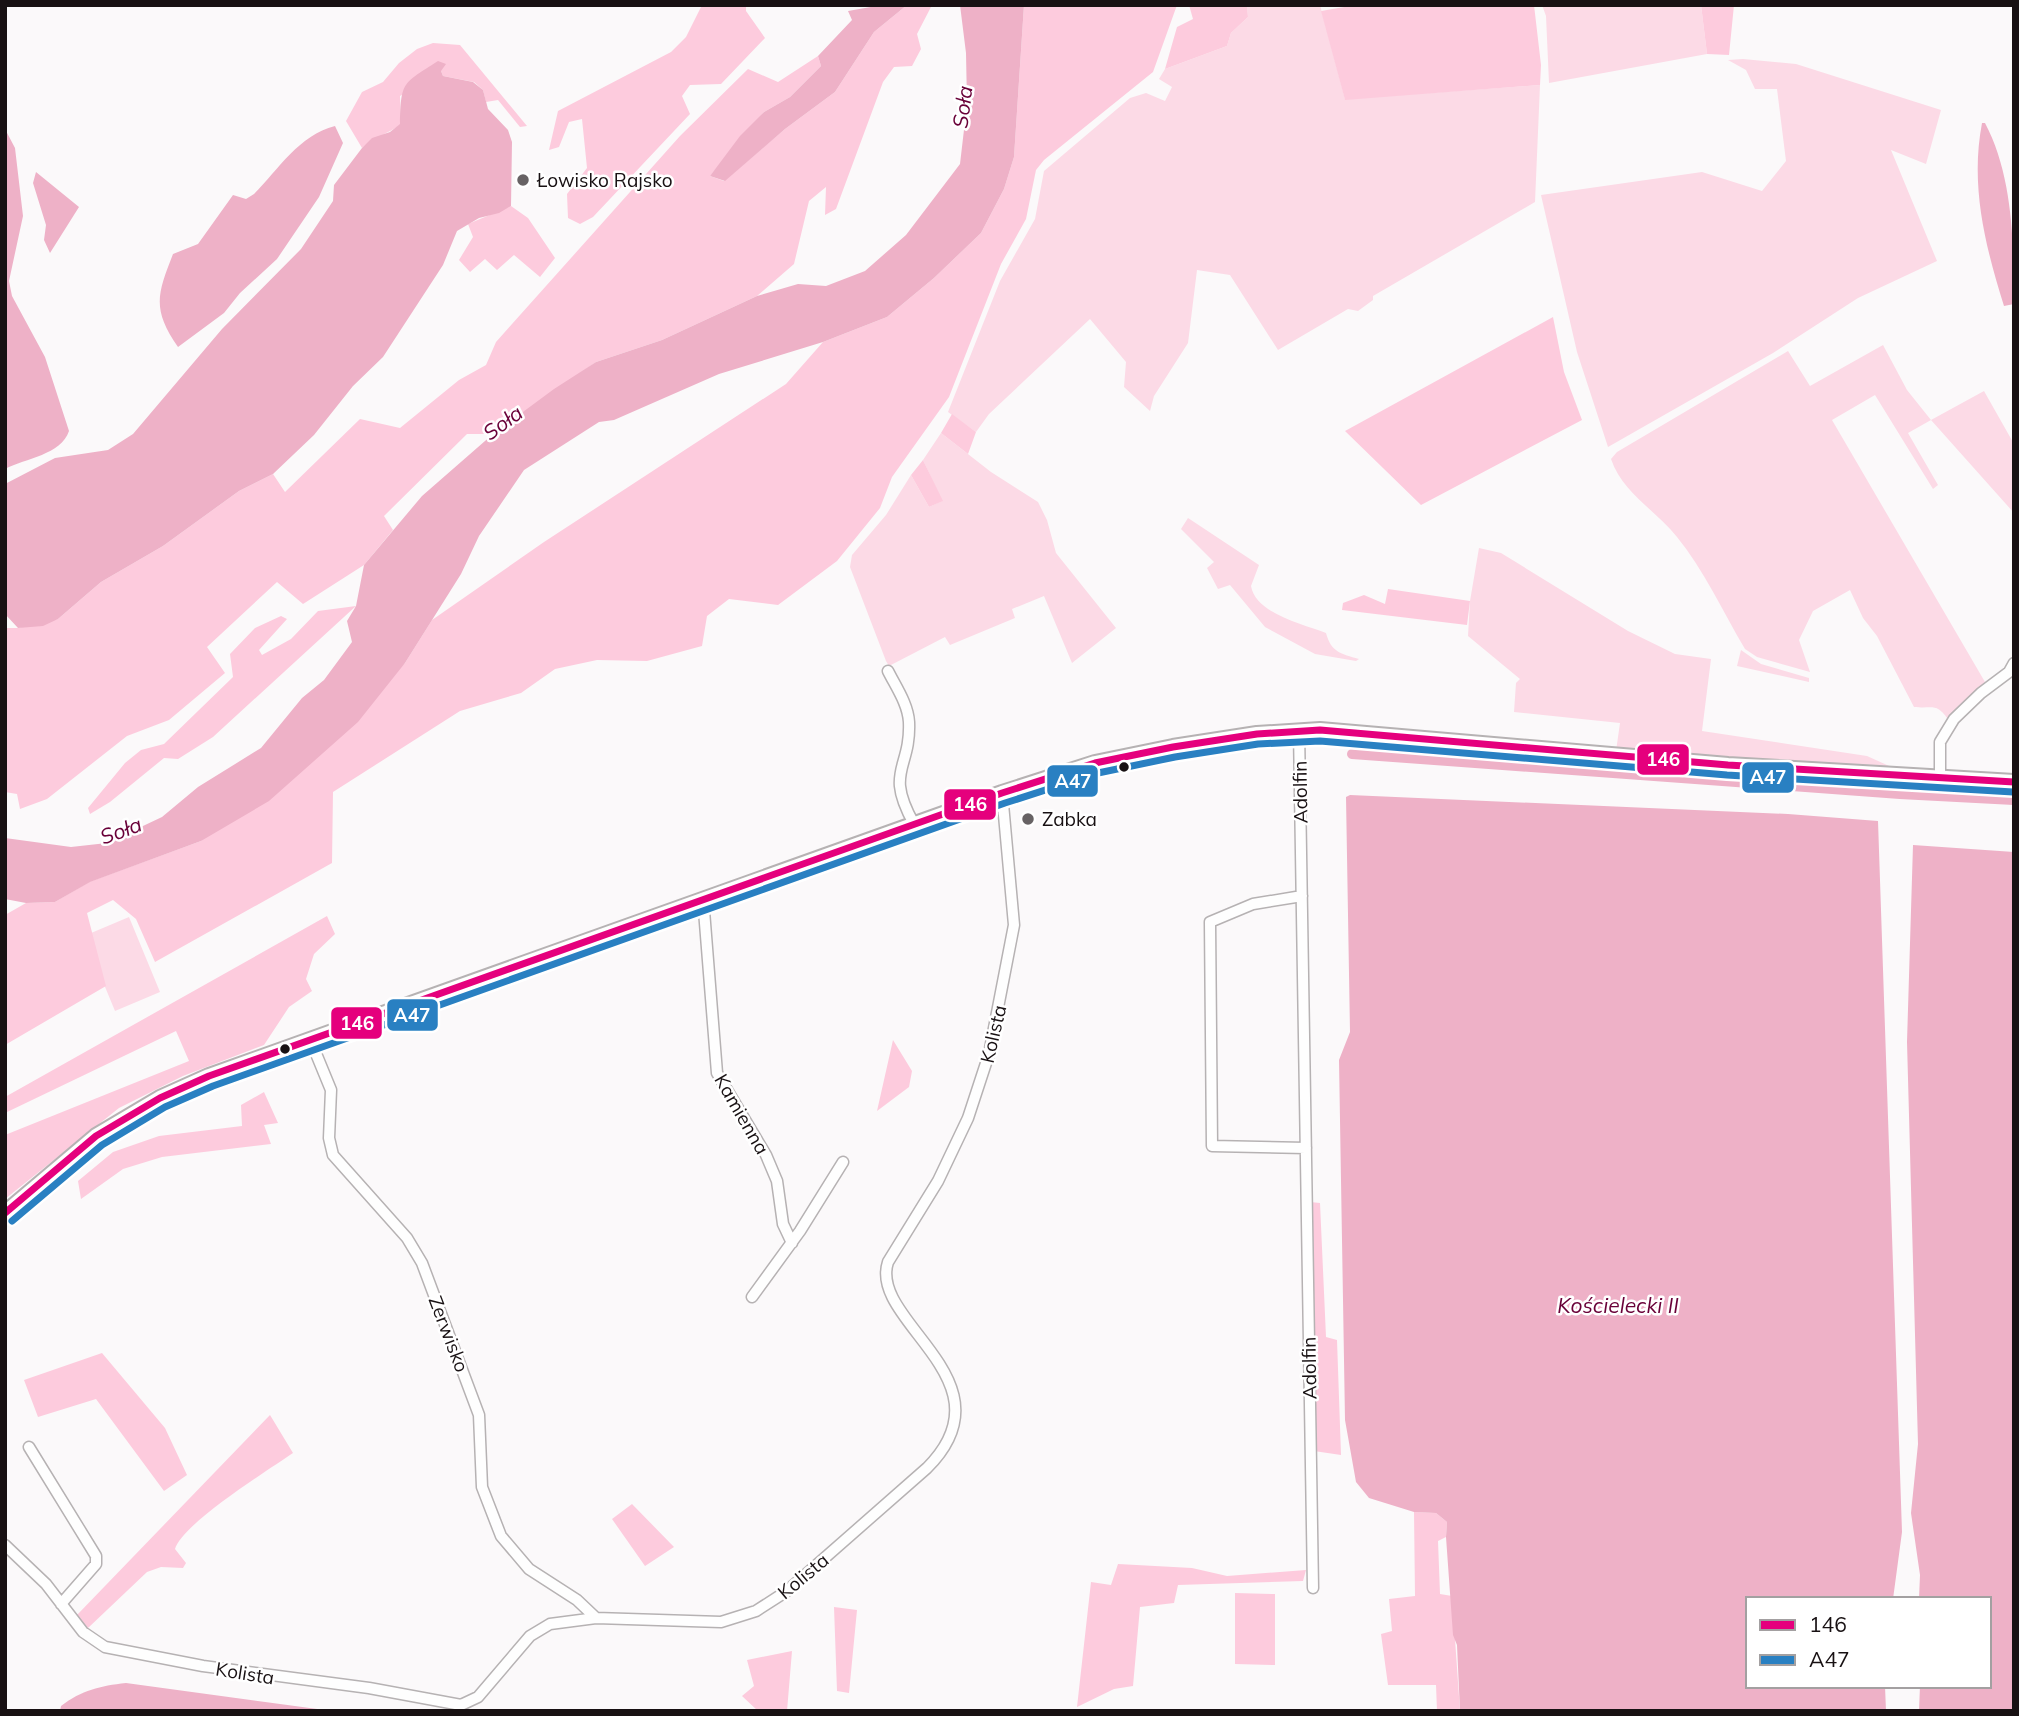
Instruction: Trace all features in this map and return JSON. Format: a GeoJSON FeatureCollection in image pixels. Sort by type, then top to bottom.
{"type":"FeatureCollection","features":[{"type":"Feature","properties":{"kind":"main road"},"geometry":{"type":"LineString","coordinates":[[5,1213],[96,1136],[142,1107],[209,1076],[1002,793],[1119,758],[1216,739],[1299,730],[1356,731],[1728,765],[2014,782]]}},
{"type":"Feature","properties":{"kind":"street"},"geometry":{"type":"LineString","coordinates":[[1940,778],[1940,743],[1954,719],[1981,692],[2002,678],[2014,663]]}},
{"type":"Feature","properties":{"kind":"street"},"geometry":{"type":"LineString","coordinates":[[888,671],[906,706],[909,723],[898,781],[902,800],[914,824]]}},
{"type":"Feature","properties":{"kind":"street","name":"Adolfin"},"geometry":{"type":"LineString","coordinates":[[1299,730],[1313,1588]]}},
{"type":"Feature","properties":{"kind":"street","name":"Kolista"},"geometry":{"type":"LineString","coordinates":[[5,1545],[40,1577],[89,1637],[116,1651],[469,1707],[538,1629],[563,1620],[596,1618],[722,1622],[756,1611],[796,1584],[927,1468],[946,1445],[953,1413],[946,1374],[935,1354],[893,1299],[884,1275],[888,1262],[937,1181],[968,1118],[989,1054],[1014,930],[1002,793]]}},
{"type":"Feature","properties":{"kind":"street"},"geometry":{"type":"LineString","coordinates":[[1302,896],[1252,904],[1210,922],[1212,1146],[1306,1148]]}},
{"type":"Feature","properties":{"kind":"street","name":"Kamienna"},"geometry":{"type":"LineString","coordinates":[[703,898],[717,1073],[729,1098],[746,1119],[766,1155],[777,1181],[783,1224],[792,1243]]}},
{"type":"Feature","properties":{"kind":"street","name":"Zerwisko"},"geometry":{"type":"LineString","coordinates":[[310,1038],[331,1090],[329,1138],[333,1155],[410,1242],[434,1293],[480,1415],[481,1479],[494,1523],[522,1562],[577,1600],[596,1618]]}},
{"type":"Feature","properties":{"kind":"street"},"geometry":{"type":"LineString","coordinates":[[752,1297],[792,1243],[843,1162]]}},
{"type":"Feature","properties":{"kind":"street"},"geometry":{"type":"LineString","coordinates":[[29,1447],[96,1556],[96,1564],[61,1604]]}},
{"type":"Feature","properties":{"kind":"shaded area"},"geometry":{"type":"Polygon","coordinates":[[[702,5],[746,5],[746,11],[765,38],[721,84],[690,85],[682,96],[690,114],[593,217],[580,224],[568,218],[567,194],[587,168],[582,119],[569,122],[559,147],[549,150],[558,111],[671,52],[686,37],[702,5]]]}},
{"type":"Feature","properties":{"kind":"shaded area"},"geometry":{"type":"Polygon","coordinates":[[[907,5],[932,5],[917,34],[921,49],[912,66],[894,67],[883,82],[836,209],[825,215],[826,187],[809,201],[794,264],[757,296],[662,340],[596,362],[493,434],[467,434],[384,516],[393,530],[364,565],[303,604],[277,582],[207,647],[225,673],[169,720],[127,736],[47,799],[20,809],[17,794],[5,792],[5,628],[18,628],[58,619],[101,582],[163,546],[239,491],[273,474],[285,492],[360,419],[400,428],[459,380],[486,365],[496,342],[680,136],[748,69],[778,82],[818,56],[821,66],[790,97],[764,112],[710,176],[724,181],[785,129],[835,92],[874,32],[907,5]]]}},
{"type":"Feature","properties":{"kind":"shaded area"},"geometry":{"type":"Polygon","coordinates":[[[1024,5],[1177,5],[1153,72],[1044,160],[1036,170],[1026,219],[1001,264],[949,397],[892,477],[880,508],[837,561],[778,605],[729,599],[707,616],[702,646],[647,661],[597,660],[555,669],[521,693],[460,711],[333,792],[332,863],[155,962],[136,919],[113,900],[87,913],[106,986],[5,1045],[5,915],[26,903],[55,902],[89,882],[201,841],[405,663],[432,620],[544,542],[786,384],[823,342],[887,317],[934,278],[981,233],[1004,189],[1014,157],[1024,5]]]}},
{"type":"Feature","properties":{"kind":"shaded area"},"geometry":{"type":"Polygon","coordinates":[[[1189,5],[1247,5],[1248,17],[1231,33],[1227,46],[1165,69],[1177,27],[1193,19],[1189,5]]]}},
{"type":"Feature","properties":{"kind":"shaded area"},"geometry":{"type":"Polygon","coordinates":[[[1247,5],[1320,5],[1345,99],[1540,85],[1535,202],[1373,296],[1373,300],[1358,311],[1348,309],[1278,350],[1230,275],[1197,270],[1188,343],[1154,396],[1150,411],[1124,387],[1126,362],[1090,319],[989,414],[976,432],[948,412],[1000,281],[1035,219],[1044,171],[1130,98],[1146,93],[1165,101],[1172,87],[1159,79],[1165,69],[1227,46],[1231,33],[1248,17],[1247,5]]]}},
{"type":"Feature","properties":{"kind":"shaded area"},"geometry":{"type":"Polygon","coordinates":[[[1356,5],[1534,5],[1541,65],[1540,85],[1345,100],[1321,11],[1356,5]]]}},
{"type":"Feature","properties":{"kind":"shaded area"},"geometry":{"type":"Polygon","coordinates":[[[1542,5],[1701,5],[1707,54],[1549,83],[1546,16],[1542,5]]]}},
{"type":"Feature","properties":{"kind":"shaded area"},"geometry":{"type":"Polygon","coordinates":[[[1701,5],[1734,5],[1729,55],[1707,54],[1701,5]]]}},
{"type":"Feature","properties":{"kind":"shaded area"},"geometry":{"type":"Polygon","coordinates":[[[433,43],[460,45],[527,126],[520,127],[498,100],[486,102],[483,90],[474,82],[443,76],[441,71],[400,96],[401,124],[362,148],[346,121],[362,92],[383,82],[399,63],[417,49],[433,43]]]}},
{"type":"Feature","properties":{"kind":"shaded area"},"geometry":{"type":"Polygon","coordinates":[[[1728,60],[1796,64],[1941,110],[1926,164],[1891,150],[1937,261],[1858,298],[1773,353],[1608,447],[1577,352],[1541,195],[1702,172],[1762,191],[1786,161],[1777,89],[1755,89],[1746,70],[1728,60]]]}},
{"type":"Feature","properties":{"kind":"shaded area"},"geometry":{"type":"Polygon","coordinates":[[[511,206],[528,218],[555,258],[540,277],[514,255],[497,270],[485,259],[470,272],[459,260],[473,237],[468,224],[511,206]]]}},
{"type":"Feature","properties":{"kind":"shaded area"},"geometry":{"type":"Polygon","coordinates":[[[1553,317],[1564,372],[1582,420],[1421,505],[1345,431],[1553,317]]]}},
{"type":"Feature","properties":{"kind":"shaded area"},"geometry":{"type":"Polygon","coordinates":[[[1883,345],[1907,390],[1931,420],[1908,433],[1938,485],[1933,489],[1875,395],[1832,420],[1985,682],[1950,722],[1938,709],[1914,707],[1850,590],[1813,611],[1799,640],[1810,672],[1757,657],[1745,649],[1687,550],[1669,527],[1623,482],[1611,459],[1617,452],[1788,351],[1810,386],[1883,345]]]}},
{"type":"Feature","properties":{"kind":"shaded area"},"geometry":{"type":"Polygon","coordinates":[[[1984,391],[2014,444],[2014,513],[1931,420],[1984,391]]]}},
{"type":"Feature","properties":{"kind":"shaded area"},"geometry":{"type":"Polygon","coordinates":[[[952,414],[976,432],[968,454],[941,433],[952,414]]]}},
{"type":"Feature","properties":{"kind":"shaded area"},"geometry":{"type":"Polygon","coordinates":[[[941,433],[991,472],[1038,502],[1047,520],[1056,553],[1116,628],[1072,663],[1044,596],[1012,609],[1015,618],[950,645],[945,637],[889,666],[886,661],[850,567],[852,555],[886,515],[911,475],[929,507],[942,501],[923,460],[941,433]]]}},
{"type":"Feature","properties":{"kind":"shaded area"},"geometry":{"type":"Polygon","coordinates":[[[923,460],[943,501],[929,507],[911,475],[923,460]]]}},
{"type":"Feature","properties":{"kind":"shaded area"},"geometry":{"type":"Polygon","coordinates":[[[1188,518],[1259,565],[1251,586],[1262,604],[1293,622],[1326,633],[1338,651],[1359,659],[1356,661],[1315,654],[1265,627],[1230,585],[1218,589],[1207,568],[1214,562],[1181,529],[1188,518]]]}},
{"type":"Feature","properties":{"kind":"shaded area"},"geometry":{"type":"Polygon","coordinates":[[[1479,548],[1501,553],[1628,631],[1675,654],[1711,659],[1702,731],[1867,756],[1907,774],[1616,751],[1620,723],[1514,712],[1516,683],[1520,679],[1468,636],[1470,601],[1479,548]]]}},
{"type":"Feature","properties":{"kind":"shaded area"},"geometry":{"type":"Polygon","coordinates":[[[1388,589],[1470,601],[1467,625],[1342,610],[1343,603],[1364,595],[1385,604],[1388,589]]]}},
{"type":"Feature","properties":{"kind":"shaded area"},"geometry":{"type":"Polygon","coordinates":[[[356,606],[213,737],[178,759],[164,758],[110,802],[90,814],[88,808],[125,763],[141,750],[164,744],[233,677],[230,654],[255,628],[281,616],[287,619],[259,650],[262,655],[291,639],[318,611],[356,606]]]}},
{"type":"Feature","properties":{"kind":"shaded area"},"geometry":{"type":"Polygon","coordinates":[[[1741,650],[1761,664],[1809,678],[1809,682],[1737,666],[1741,650]]]}},
{"type":"Feature","properties":{"kind":"shaded area"},"geometry":{"type":"Polygon","coordinates":[[[327,916],[335,934],[314,954],[306,979],[312,991],[289,1007],[264,1045],[183,1076],[119,1108],[5,1199],[5,1135],[189,1061],[176,1031],[5,1113],[5,1097],[327,916]]]}},
{"type":"Feature","properties":{"kind":"shaded area"},"geometry":{"type":"Polygon","coordinates":[[[129,917],[160,992],[115,1011],[84,936],[129,917]]]}},
{"type":"Feature","properties":{"kind":"shaded area"},"geometry":{"type":"Polygon","coordinates":[[[893,1040],[912,1071],[909,1087],[877,1111],[893,1040]]]}},
{"type":"Feature","properties":{"kind":"shaded area"},"geometry":{"type":"Polygon","coordinates":[[[264,1092],[278,1123],[264,1125],[271,1144],[162,1157],[123,1169],[81,1199],[78,1181],[113,1152],[159,1136],[242,1126],[241,1105],[264,1092]]]}},
{"type":"Feature","properties":{"kind":"shaded area"},"geometry":{"type":"Polygon","coordinates":[[[1310,1202],[1320,1203],[1326,1337],[1337,1340],[1341,1455],[1314,1451],[1310,1202]]]}},
{"type":"Feature","properties":{"kind":"shaded area"},"geometry":{"type":"Polygon","coordinates":[[[102,1353],[165,1428],[187,1475],[164,1491],[96,1399],[38,1417],[24,1380],[102,1353]]]}},
{"type":"Feature","properties":{"kind":"shaded area"},"geometry":{"type":"Polygon","coordinates":[[[270,1415],[293,1453],[227,1498],[181,1538],[175,1549],[186,1563],[183,1568],[161,1567],[147,1572],[88,1628],[77,1615],[270,1415]]]}},
{"type":"Feature","properties":{"kind":"shaded area"},"geometry":{"type":"Polygon","coordinates":[[[632,1504],[674,1547],[645,1566],[612,1519],[632,1504]]]}},
{"type":"Feature","properties":{"kind":"shaded area"},"geometry":{"type":"Polygon","coordinates":[[[1414,1512],[1436,1513],[1447,1522],[1446,1537],[1438,1541],[1440,1594],[1452,1596],[1460,1711],[1437,1711],[1436,1685],[1388,1685],[1381,1634],[1392,1631],[1389,1599],[1415,1596],[1414,1512]]]}},
{"type":"Feature","properties":{"kind":"shaded area"},"geometry":{"type":"Polygon","coordinates":[[[1118,1564],[1192,1568],[1227,1576],[1306,1570],[1303,1581],[1178,1585],[1174,1603],[1140,1607],[1133,1686],[1114,1689],[1077,1707],[1091,1582],[1111,1585],[1118,1564]]]}},
{"type":"Feature","properties":{"kind":"shaded area"},"geometry":{"type":"Polygon","coordinates":[[[1235,1593],[1275,1594],[1275,1665],[1235,1664],[1235,1593]]]}},
{"type":"Feature","properties":{"kind":"shaded area"},"geometry":{"type":"Polygon","coordinates":[[[834,1607],[857,1610],[849,1693],[837,1691],[834,1607]]]}},
{"type":"Feature","properties":{"kind":"shaded area"},"geometry":{"type":"Polygon","coordinates":[[[792,1651],[787,1711],[758,1711],[742,1696],[754,1686],[747,1660],[792,1651]]]}},
{"type":"Feature","properties":{"kind":"water"},"geometry":{"type":"Polygon","coordinates":[[[882,5],[907,5],[874,32],[835,92],[785,129],[725,181],[710,176],[740,136],[764,112],[790,97],[821,66],[818,56],[852,20],[848,11],[882,5]]]}},
{"type":"Feature","properties":{"kind":"water"},"geometry":{"type":"Polygon","coordinates":[[[960,5],[1024,5],[1014,157],[1004,189],[981,233],[934,278],[887,317],[823,342],[719,374],[614,420],[599,422],[524,470],[479,536],[461,574],[405,663],[358,722],[269,801],[201,841],[90,882],[55,902],[26,903],[5,899],[5,838],[71,847],[107,843],[162,817],[198,787],[261,748],[302,698],[324,680],[352,642],[347,621],[356,606],[364,565],[422,496],[493,434],[554,389],[596,362],[662,340],[757,296],[798,284],[826,286],[865,271],[906,235],[960,164],[967,104],[966,53],[960,5]]]}},
{"type":"Feature","properties":{"kind":"water"},"geometry":{"type":"Polygon","coordinates":[[[438,61],[446,64],[441,71],[443,76],[473,82],[483,90],[488,109],[508,130],[512,142],[511,206],[499,213],[479,218],[457,231],[443,265],[383,357],[353,386],[314,435],[273,474],[239,491],[163,546],[101,582],[58,619],[43,626],[18,628],[5,614],[5,484],[55,458],[108,450],[133,434],[222,329],[301,249],[333,201],[334,185],[362,148],[372,138],[390,132],[400,124],[401,99],[406,85],[417,74],[438,61]]]}},
{"type":"Feature","properties":{"kind":"water"},"geometry":{"type":"Polygon","coordinates":[[[1982,123],[1985,123],[2001,165],[2010,211],[2014,304],[2004,306],[1981,215],[1978,170],[1982,123]]]}},
{"type":"Feature","properties":{"kind":"water"},"geometry":{"type":"Polygon","coordinates":[[[335,126],[343,143],[319,197],[277,259],[240,293],[224,313],[178,347],[164,322],[160,302],[163,280],[173,254],[198,244],[233,195],[246,199],[254,194],[300,145],[322,130],[335,126]]]}},
{"type":"Feature","properties":{"kind":"water"},"geometry":{"type":"Polygon","coordinates":[[[5,129],[15,148],[23,216],[9,281],[12,296],[45,357],[69,431],[59,446],[51,451],[5,469],[5,129]]]}},
{"type":"Feature","properties":{"kind":"water"},"geometry":{"type":"Polygon","coordinates":[[[36,172],[79,207],[50,253],[44,240],[46,225],[33,183],[36,172]]]}},
{"type":"Feature","properties":{"kind":"water","name":"Kościelecki II"},"geometry":{"type":"Polygon","coordinates":[[[1350,795],[1788,814],[1878,821],[1902,1532],[1893,1597],[1746,1597],[1746,1688],[1885,1688],[1886,1711],[1460,1711],[1447,1522],[1436,1513],[1414,1512],[1369,1498],[1356,1482],[1345,1420],[1339,1060],[1350,1032],[1346,797],[1350,795]]]}},
{"type":"Feature","properties":{"kind":"water"},"geometry":{"type":"Polygon","coordinates":[[[1913,845],[2014,852],[2014,1711],[1919,1711],[1920,1688],[1991,1688],[1991,1597],[1919,1597],[1920,1575],[1911,1513],[1918,1444],[1907,1042],[1913,845]]]}},
{"type":"Feature","properties":{"kind":"water"},"geometry":{"type":"Polygon","coordinates":[[[126,1683],[332,1711],[60,1711],[61,1706],[84,1692],[126,1683]]]}},
{"type":"Feature","properties":{"kind":"waterway"},"geometry":{"type":"LineString","coordinates":[[1352,754],[2014,800]]}},
{"type":"Feature","properties":{"kind":"transit line","name":"146"},"geometry":{"type":"LineString","coordinates":[[5,1213],[96,1136],[160,1098],[209,1076],[1002,793],[1095,763],[1257,734],[1320,730],[1728,765],[2014,782]]}},
{"type":"Feature","properties":{"kind":"transit line","name":"A47"},"geometry":{"type":"LineString","coordinates":[[12,1221],[102,1145],[165,1107],[213,1086],[1005,803],[1098,773],[1258,744],[1320,741],[1727,775],[2013,792]]}},
{"type":"Feature","properties":{"kind":"place","name":"Łowisko Rajsko"},"geometry":{"type":"Point","coordinates":[523,180]}},
{"type":"Feature","properties":{"kind":"place","name":"Zabka"},"geometry":{"type":"Point","coordinates":[1028,819]}},
{"type":"Feature","properties":{"kind":"water label","name":"Soła"},"geometry":{"type":"Point","coordinates":[963,107]}},
{"type":"Feature","properties":{"kind":"water label","name":"Soła"},"geometry":{"type":"Point","coordinates":[503,423]}},
{"type":"Feature","properties":{"kind":"water label","name":"Soła"},"geometry":{"type":"Point","coordinates":[121,831]}}]}
